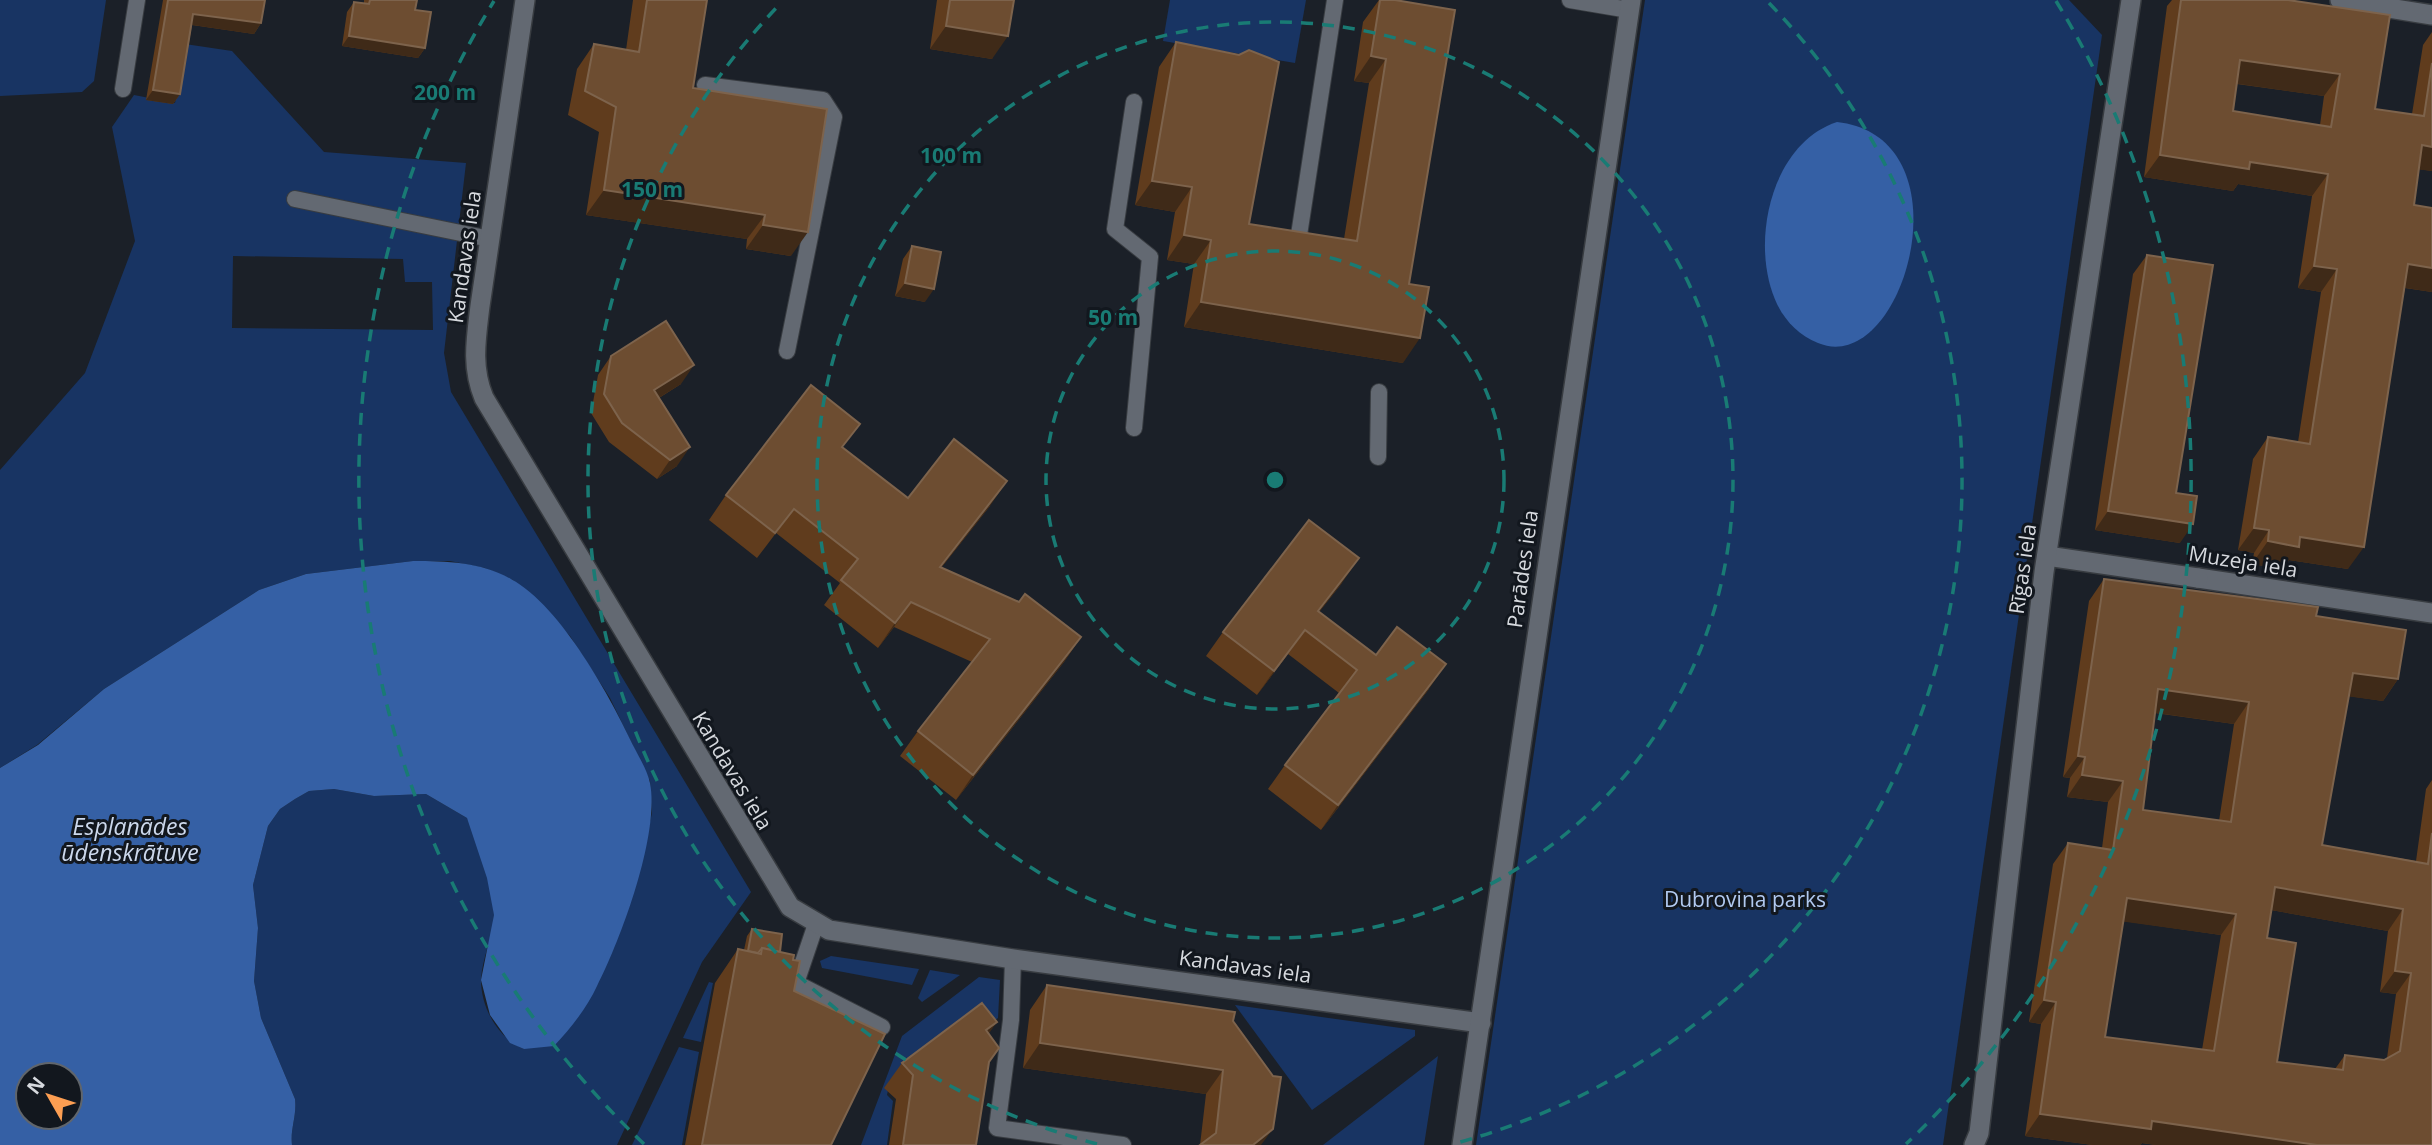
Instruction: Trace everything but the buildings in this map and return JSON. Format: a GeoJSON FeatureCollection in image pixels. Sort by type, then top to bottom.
{"type":"FeatureCollection","features":[{"type":"Feature","properties":{"kind":"street","name":"Kandavas iela"},"geometry":{"type":"LineString","coordinates":[[525,0],[474,355],[477,382],[484,398],[777,890],[790,907],[829,930],[1013,959],[1481,1023]]}},
{"type":"Feature","properties":{"kind":"street","name":"Rīgas iela"},"geometry":{"type":"LineString","coordinates":[[1974,1145],[1979,1133],[2047,556],[2131,0]]}},
{"type":"Feature","properties":{"kind":"street"},"geometry":{"type":"LineString","coordinates":[[2340,0],[2432,15]]}},
{"type":"Feature","properties":{"kind":"street","name":"Parādes iela"},"geometry":{"type":"LineString","coordinates":[[1462,1145],[1630,5]]}},
{"type":"Feature","properties":{"kind":"street","name":"Muzeja iela"},"geometry":{"type":"LineString","coordinates":[[2047,556],[2432,613]]}},
{"type":"Feature","properties":{"kind":"lane"},"geometry":{"type":"LineString","coordinates":[[123,89],[137,0]]}},
{"type":"Feature","properties":{"kind":"lane"},"geometry":{"type":"LineString","coordinates":[[1299,235],[1335,0]]}},
{"type":"Feature","properties":{"kind":"lane"},"geometry":{"type":"LineString","coordinates":[[1570,0],[1630,5]]}},
{"type":"Feature","properties":{"kind":"lane"},"geometry":{"type":"LineString","coordinates":[[705,85],[823,100],[834,117],[786,351]]}},
{"type":"Feature","properties":{"kind":"lane"},"geometry":{"type":"LineString","coordinates":[[1134,102],[1115,229],[1150,257],[1134,428]]}},
{"type":"Feature","properties":{"kind":"lane"},"geometry":{"type":"LineString","coordinates":[[295,200],[489,246]]}},
{"type":"Feature","properties":{"kind":"lane"},"geometry":{"type":"LineString","coordinates":[[1378,457],[1379,393]]}},
{"type":"Feature","properties":{"kind":"lane"},"geometry":{"type":"LineString","coordinates":[[796,983],[816,924]]}},
{"type":"Feature","properties":{"kind":"lane"},"geometry":{"type":"LineString","coordinates":[[1013,959],[1011,1020],[997,1128],[1123,1145]]}},
{"type":"Feature","properties":{"kind":"lane"},"geometry":{"type":"LineString","coordinates":[[761,975],[796,983],[882,1027]]}},
{"type":"Feature","properties":{"kind":"green space"},"geometry":{"type":"Polygon","coordinates":[[[0,0],[106,0],[94,81],[82,92],[0,96],[0,0]]]}},
{"type":"Feature","properties":{"kind":"green space"},"geometry":{"type":"Polygon","coordinates":[[[1170,0],[1306,0],[1295,63],[1163,41],[1170,0]]]}},
{"type":"Feature","properties":{"kind":"green space","name":"Dubrovina parks"},"geometry":{"type":"Polygon","coordinates":[[[1645,0],[2069,0],[2102,35],[1943,1145],[1476,1145],[1645,0]]]}},
{"type":"Feature","properties":{"kind":"green space"},"geometry":{"type":"Polygon","coordinates":[[[185,44],[232,51],[324,152],[466,163],[444,353],[451,392],[751,892],[702,962],[617,1145],[292,1145],[295,1099],[261,1018],[254,981],[258,928],[253,885],[268,826],[280,809],[309,791],[334,789],[374,796],[426,794],[467,818],[485,866],[494,906],[493,924],[481,980],[484,1001],[499,1030],[506,1038],[524,1049],[635,888],[652,813],[650,781],[610,698],[570,636],[513,580],[485,568],[450,561],[413,561],[306,574],[259,590],[104,689],[37,745],[0,768],[0,470],[85,373],[135,241],[112,127],[134,95],[175,103],[185,44]],[[233,256],[232,328],[433,330],[432,282],[405,282],[403,259],[233,256]]]}},
{"type":"Feature","properties":{"kind":"green space"},"geometry":{"type":"Polygon","coordinates":[[[831,956],[919,969],[912,985],[822,968],[820,961],[831,956]]]}},
{"type":"Feature","properties":{"kind":"green space"},"geometry":{"type":"Polygon","coordinates":[[[930,970],[960,975],[922,1002],[918,998],[930,970]]]}},
{"type":"Feature","properties":{"kind":"green space"},"geometry":{"type":"Polygon","coordinates":[[[979,977],[1000,980],[998,1018],[974,1034],[966,1024],[890,1080],[887,1095],[893,1101],[887,1145],[861,1145],[902,1036],[979,977]]]}},
{"type":"Feature","properties":{"kind":"green space"},"geometry":{"type":"Polygon","coordinates":[[[709,982],[713,983],[701,1042],[683,1038],[709,982]]]}},
{"type":"Feature","properties":{"kind":"green space"},"geometry":{"type":"Polygon","coordinates":[[[1235,1005],[1415,1030],[1415,1036],[1312,1110],[1235,1005]]]}},
{"type":"Feature","properties":{"kind":"green space"},"geometry":{"type":"Polygon","coordinates":[[[679,1047],[699,1052],[682,1145],[632,1145],[679,1047]]]}},
{"type":"Feature","properties":{"kind":"green space"},"geometry":{"type":"Polygon","coordinates":[[[1438,1056],[1424,1145],[1323,1145],[1438,1056]]]}},
{"type":"Feature","properties":{"kind":"water"},"geometry":{"type":"Polygon","coordinates":[[[1837,122],[1878,137],[1903,168],[1913,208],[1910,252],[1897,293],[1876,326],[1849,344],[1818,343],[1799,332],[1789,322],[1777,304],[1769,280],[1765,254],[1771,199],[1781,174],[1795,151],[1814,134],[1837,122]]]}},
{"type":"Feature","properties":{"kind":"water","name":"Esplanādes ūdenskrātuve"},"geometry":{"type":"Polygon","coordinates":[[[413,561],[451,562],[500,573],[530,592],[549,610],[599,680],[646,770],[650,783],[652,804],[644,857],[627,915],[607,966],[578,1018],[554,1046],[524,1049],[510,1043],[490,1015],[481,980],[494,915],[487,878],[467,818],[426,794],[374,796],[334,789],[309,791],[280,809],[268,826],[253,885],[258,928],[254,981],[261,1018],[295,1099],[292,1145],[0,1145],[0,768],[38,745],[104,689],[259,590],[306,574],[413,561]]]}}]}
